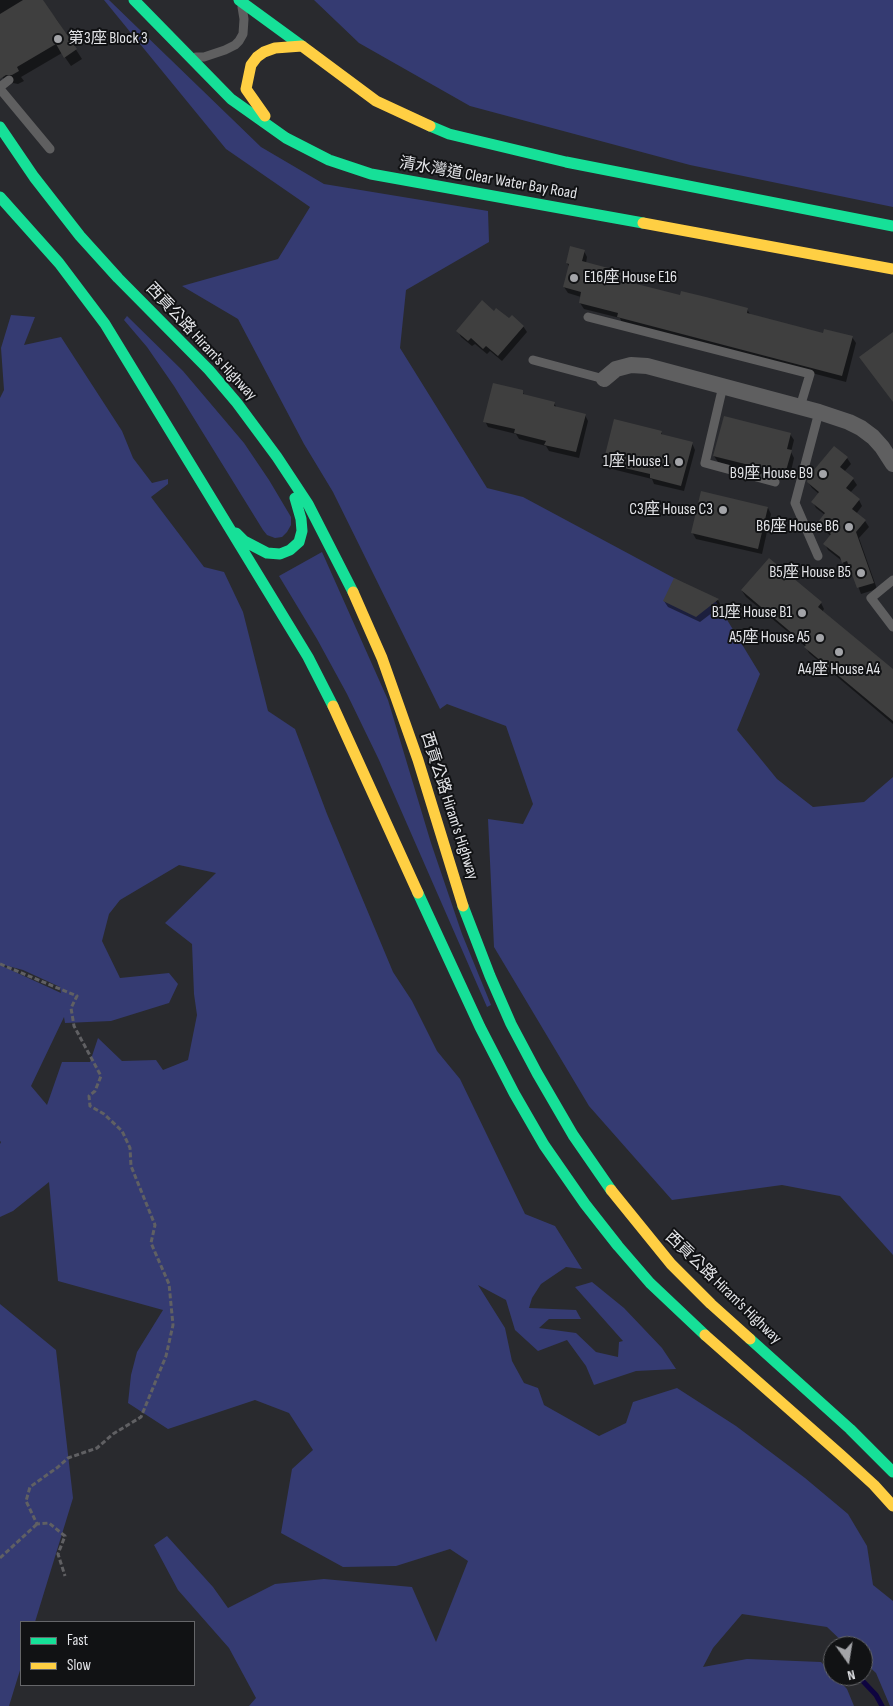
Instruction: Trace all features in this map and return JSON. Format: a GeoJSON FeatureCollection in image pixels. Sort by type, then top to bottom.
{"type":"FeatureCollection","features":[{"type":"Feature","properties":{"kind":"main road","name":"清水灣道 Clear Water Bay Road"},"geometry":{"type":"LineString","coordinates":[[134,0],[231,99],[286,138],[329,160],[371,174],[893,269]]}},
{"type":"Feature","properties":{"kind":"main road","name":"清水灣道 Clear Water Bay Road"},"geometry":{"type":"LineString","coordinates":[[240,1],[376,101],[449,134],[566,162],[893,226]]}},
{"type":"Feature","properties":{"kind":"main road"},"geometry":{"type":"LineString","coordinates":[[278,15],[302,46]]}},
{"type":"Feature","properties":{"kind":"main road"},"geometry":{"type":"LineString","coordinates":[[286,138],[264,115],[250,96],[246,89],[248,75],[257,57],[264,52],[274,48],[302,46]]}},
{"type":"Feature","properties":{"kind":"main road","name":"西貢公路 Hiram's Highway"},"geometry":{"type":"LineString","coordinates":[[0,127],[34,177],[97,256],[209,370],[237,403],[308,504],[346,577],[367,623],[396,696],[462,904],[490,976],[536,1074],[572,1135],[616,1197],[671,1264],[711,1304],[850,1429],[893,1472]]}},
{"type":"Feature","properties":{"kind":"main road"},"geometry":{"type":"LineString","coordinates":[[0,139],[34,177]]}},
{"type":"Feature","properties":{"kind":"main road"},"geometry":{"type":"LineString","coordinates":[[0,197],[59,263],[105,324],[308,657],[336,711],[480,1027],[514,1093],[544,1144],[585,1204],[618,1246],[650,1282],[708,1338],[841,1455],[893,1506]]}},
{"type":"Feature","properties":{"kind":"main road"},"geometry":{"type":"LineString","coordinates":[[226,524],[244,541],[268,553],[280,554],[290,550],[299,542],[302,531],[298,506],[277,458]]}},
{"type":"Feature","properties":{"kind":"street"},"geometry":{"type":"LineString","coordinates":[[604,379],[616,370],[631,365],[647,366],[819,412],[849,422],[873,436],[893,464]]}},
{"type":"Feature","properties":{"kind":"lane"},"geometry":{"type":"LineString","coordinates":[[190,57],[216,54],[235,45],[243,34],[244,27],[240,1]]}},
{"type":"Feature","properties":{"kind":"lane"},"geometry":{"type":"LineString","coordinates":[[9,80],[0,88],[50,149]]}},
{"type":"Feature","properties":{"kind":"lane"},"geometry":{"type":"LineString","coordinates":[[588,317],[810,374],[800,407]]}},
{"type":"Feature","properties":{"kind":"lane"},"geometry":{"type":"LineString","coordinates":[[533,360],[604,379]]}},
{"type":"Feature","properties":{"kind":"lane"},"geometry":{"type":"LineString","coordinates":[[723,386],[705,463],[775,482]]}},
{"type":"Feature","properties":{"kind":"lane"},"geometry":{"type":"LineString","coordinates":[[818,556],[795,503],[819,412]]}},
{"type":"Feature","properties":{"kind":"lane"},"geometry":{"type":"LineString","coordinates":[[893,580],[871,598],[893,627]]}},
{"type":"Feature","properties":{"kind":"path"},"geometry":{"type":"LineString","coordinates":[[0,964],[77,996],[71,1008],[74,1026],[101,1076],[95,1091],[89,1096],[90,1106],[104,1114],[122,1131],[130,1148],[131,1166],[156,1225],[151,1243],[169,1284],[173,1325],[166,1356],[141,1417],[113,1434],[97,1448],[68,1458],[30,1488],[26,1501],[37,1524]]}},
{"type":"Feature","properties":{"kind":"path"},"geometry":{"type":"LineString","coordinates":[[0,1558],[37,1524],[49,1523],[65,1536],[58,1554],[65,1576]]}},
{"type":"Feature","properties":{"kind":"shaded area"},"geometry":{"type":"Polygon","coordinates":[[[104,0],[109,0],[261,147],[324,184],[488,211],[489,242],[406,290],[400,348],[487,488],[523,497],[715,600],[760,674],[737,730],[777,779],[813,807],[864,802],[893,777],[893,1255],[840,1196],[782,1185],[672,1200],[589,1106],[494,947],[488,819],[523,824],[533,804],[506,726],[447,704],[440,709],[333,492],[304,444],[238,319],[182,286],[278,259],[310,207],[226,149],[104,0]]]}},
{"type":"Feature","properties":{"kind":"shaded area"},"geometry":{"type":"Polygon","coordinates":[[[314,0],[893,0],[893,207],[690,165],[470,106],[359,43],[314,0]]]}},
{"type":"Feature","properties":{"kind":"shaded area"},"geometry":{"type":"Polygon","coordinates":[[[11,315],[35,317],[24,345],[61,337],[122,431],[133,458],[152,483],[168,479],[168,484],[151,497],[204,567],[224,572],[243,612],[268,711],[295,729],[327,814],[393,972],[412,1001],[437,1051],[460,1079],[525,1214],[555,1226],[582,1269],[566,1267],[541,1284],[532,1298],[529,1308],[576,1310],[581,1319],[549,1319],[539,1328],[576,1333],[596,1352],[618,1357],[619,1342],[623,1341],[575,1287],[592,1282],[624,1308],[662,1348],[676,1369],[636,1371],[594,1385],[586,1366],[567,1340],[538,1351],[515,1330],[506,1300],[478,1285],[505,1328],[512,1361],[524,1383],[538,1388],[544,1405],[599,1436],[626,1423],[633,1402],[677,1388],[736,1426],[805,1478],[848,1514],[867,1546],[873,1585],[893,1601],[893,1706],[890,1706],[876,1673],[873,1670],[873,1636],[836,1636],[827,1627],[742,1614],[713,1648],[703,1667],[747,1659],[821,1662],[823,1664],[823,1686],[844,1686],[854,1706],[249,1706],[256,1698],[229,1648],[178,1590],[154,1545],[167,1536],[213,1587],[228,1608],[275,1584],[324,1579],[412,1587],[436,1642],[468,1561],[450,1549],[396,1566],[343,1567],[281,1533],[292,1469],[313,1450],[289,1413],[255,1400],[168,1429],[128,1403],[131,1375],[137,1352],[163,1310],[58,1281],[49,1182],[13,1211],[0,1217],[0,965],[61,993],[60,987],[23,970],[0,964],[0,398],[4,390],[1,348],[11,315]],[[179,865],[120,900],[109,914],[102,941],[120,978],[169,973],[178,984],[169,1003],[111,1021],[65,1023],[64,1017],[31,1086],[47,1105],[62,1062],[90,1062],[98,1038],[122,1061],[156,1060],[163,1070],[188,1060],[197,1015],[194,994],[192,944],[165,923],[216,873],[179,865]]]}},
{"type":"Feature","properties":{"kind":"shaded area"},"geometry":{"type":"Polygon","coordinates":[[[127,316],[183,371],[244,443],[291,517],[291,525],[282,537],[275,538],[267,535],[263,530],[174,386],[147,347],[124,320],[127,316]]]}},
{"type":"Feature","properties":{"kind":"shaded area"},"geometry":{"type":"Polygon","coordinates":[[[322,552],[388,700],[431,843],[462,934],[491,1005],[487,1007],[379,760],[347,694],[279,576],[322,552]]]}},
{"type":"Feature","properties":{"kind":"shaded area"},"geometry":{"type":"Polygon","coordinates":[[[0,1304],[56,1350],[73,1498],[35,1621],[20,1621],[20,1670],[9,1706],[0,1706],[0,1304]]]}},
{"type":"Feature","properties":{"kind":"building"},"geometry":{"type":"Polygon","coordinates":[[[23,0],[43,0],[77,49],[64,58],[56,44],[17,67],[19,71],[0,79],[0,14],[23,0]]]}},
{"type":"Feature","properties":{"kind":"building"},"geometry":{"type":"Polygon","coordinates":[[[570,246],[585,250],[582,261],[623,272],[621,280],[680,295],[681,291],[748,308],[747,313],[823,333],[824,329],[853,336],[842,376],[617,317],[618,313],[579,303],[581,292],[563,287],[569,264],[566,263],[570,246]]]}},
{"type":"Feature","properties":{"kind":"building"},"geometry":{"type":"Polygon","coordinates":[[[482,300],[494,311],[496,308],[509,318],[512,315],[524,326],[498,356],[486,346],[483,349],[471,338],[468,341],[456,331],[482,300]]]}},
{"type":"Feature","properties":{"kind":"building"},"geometry":{"type":"Polygon","coordinates":[[[893,332],[893,402],[859,357],[893,332]]]}},
{"type":"Feature","properties":{"kind":"building"},"geometry":{"type":"Polygon","coordinates":[[[493,383],[523,390],[523,394],[555,402],[554,406],[586,414],[576,452],[544,445],[546,441],[514,433],[515,429],[483,422],[493,383]]]}},
{"type":"Feature","properties":{"kind":"building"},"geometry":{"type":"Polygon","coordinates":[[[724,416],[791,433],[787,449],[792,450],[785,474],[713,456],[724,416]]]}},
{"type":"Feature","properties":{"kind":"building"},"geometry":{"type":"Polygon","coordinates":[[[614,419],[662,431],[661,434],[693,442],[681,486],[650,478],[650,474],[603,463],[614,419]]]}},
{"type":"Feature","properties":{"kind":"building"},"geometry":{"type":"Polygon","coordinates":[[[834,446],[848,457],[840,467],[854,478],[846,488],[860,499],[852,509],[866,520],[856,532],[874,583],[857,588],[847,561],[842,563],[840,557],[823,544],[831,534],[817,523],[825,513],[811,502],[819,492],[807,482],[808,477],[834,446]]]}},
{"type":"Feature","properties":{"kind":"building"},"geometry":{"type":"Polygon","coordinates":[[[701,491],[768,507],[758,549],[691,533],[701,491]]]}},
{"type":"Feature","properties":{"kind":"building"},"geometry":{"type":"Polygon","coordinates":[[[769,558],[822,602],[818,607],[893,669],[893,721],[804,647],[806,645],[741,590],[769,558]]]}},
{"type":"Feature","properties":{"kind":"building"},"geometry":{"type":"Polygon","coordinates":[[[674,578],[719,599],[696,617],[663,601],[674,578]]]}},
{"type":"Feature","properties":{"kind":"waterway"},"geometry":{"type":"LineString","coordinates":[[867,1686],[876,1695],[882,1706]]}},
{"type":"Feature","properties":{"kind":"traffic: fast"},"geometry":{"type":"LineString","coordinates":[[134,0],[231,99],[286,138],[329,160],[371,174],[643,223]]}},
{"type":"Feature","properties":{"kind":"traffic: fast"},"geometry":{"type":"LineString","coordinates":[[239,0],[302,46]]}},
{"type":"Feature","properties":{"kind":"traffic: fast"},"geometry":{"type":"LineString","coordinates":[[430,126],[449,134],[566,162],[893,226]]}},
{"type":"Feature","properties":{"kind":"traffic: fast"},"geometry":{"type":"LineString","coordinates":[[0,127],[34,177],[80,236],[118,278],[209,370],[237,403],[277,457],[308,504],[353,592]]}},
{"type":"Feature","properties":{"kind":"traffic: fast"},"geometry":{"type":"LineString","coordinates":[[0,197],[59,263],[105,324],[308,657],[333,706]]}},
{"type":"Feature","properties":{"kind":"traffic: fast"},"geometry":{"type":"LineString","coordinates":[[236,533],[244,541],[267,553],[280,554],[290,550],[299,542],[302,531],[301,519],[295,498]]}},
{"type":"Feature","properties":{"kind":"traffic: fast"},"geometry":{"type":"LineString","coordinates":[[418,893],[480,1027],[514,1093],[544,1145],[585,1204],[618,1246],[650,1283],[705,1335]]}},
{"type":"Feature","properties":{"kind":"traffic: fast"},"geometry":{"type":"LineString","coordinates":[[463,906],[511,1024],[573,1135],[611,1190]]}},
{"type":"Feature","properties":{"kind":"traffic: fast"},"geometry":{"type":"LineString","coordinates":[[750,1339],[850,1429],[893,1472]]}},
{"type":"Feature","properties":{"kind":"traffic: slow"},"geometry":{"type":"LineString","coordinates":[[265,116],[246,89],[251,65],[264,52],[275,48],[302,46],[376,101],[430,126]]}},
{"type":"Feature","properties":{"kind":"traffic: slow"},"geometry":{"type":"LineString","coordinates":[[643,223],[893,269]]}},
{"type":"Feature","properties":{"kind":"traffic: slow"},"geometry":{"type":"LineString","coordinates":[[353,592],[382,658],[418,760],[463,906]]}},
{"type":"Feature","properties":{"kind":"traffic: slow"},"geometry":{"type":"LineString","coordinates":[[333,706],[418,893]]}},
{"type":"Feature","properties":{"kind":"traffic: slow"},"geometry":{"type":"LineString","coordinates":[[611,1190],[671,1264],[750,1339]]}},
{"type":"Feature","properties":{"kind":"traffic: slow"},"geometry":{"type":"LineString","coordinates":[[705,1335],[874,1485],[893,1506]]}},
{"type":"Feature","properties":{"kind":"place","name":"第3座 Block 3"},"geometry":{"type":"Point","coordinates":[58,39]}},
{"type":"Feature","properties":{"kind":"place","name":"E16座 House E16"},"geometry":{"type":"Point","coordinates":[574,278]}},
{"type":"Feature","properties":{"kind":"place","name":"1座 House 1"},"geometry":{"type":"Point","coordinates":[679,462]}},
{"type":"Feature","properties":{"kind":"place","name":"B9座 House B9"},"geometry":{"type":"Point","coordinates":[823,474]}},
{"type":"Feature","properties":{"kind":"place","name":"C3座 House C3"},"geometry":{"type":"Point","coordinates":[723,510]}},
{"type":"Feature","properties":{"kind":"place","name":"B6座 House B6"},"geometry":{"type":"Point","coordinates":[849,527]}},
{"type":"Feature","properties":{"kind":"place","name":"B5座 House B5"},"geometry":{"type":"Point","coordinates":[861,573]}},
{"type":"Feature","properties":{"kind":"place","name":"B1座 House B1"},"geometry":{"type":"Point","coordinates":[802,613]}},
{"type":"Feature","properties":{"kind":"place","name":"A5座 House A5"},"geometry":{"type":"Point","coordinates":[820,638]}},
{"type":"Feature","properties":{"kind":"place","name":"A4座 House A4"},"geometry":{"type":"Point","coordinates":[839,652]}}]}
